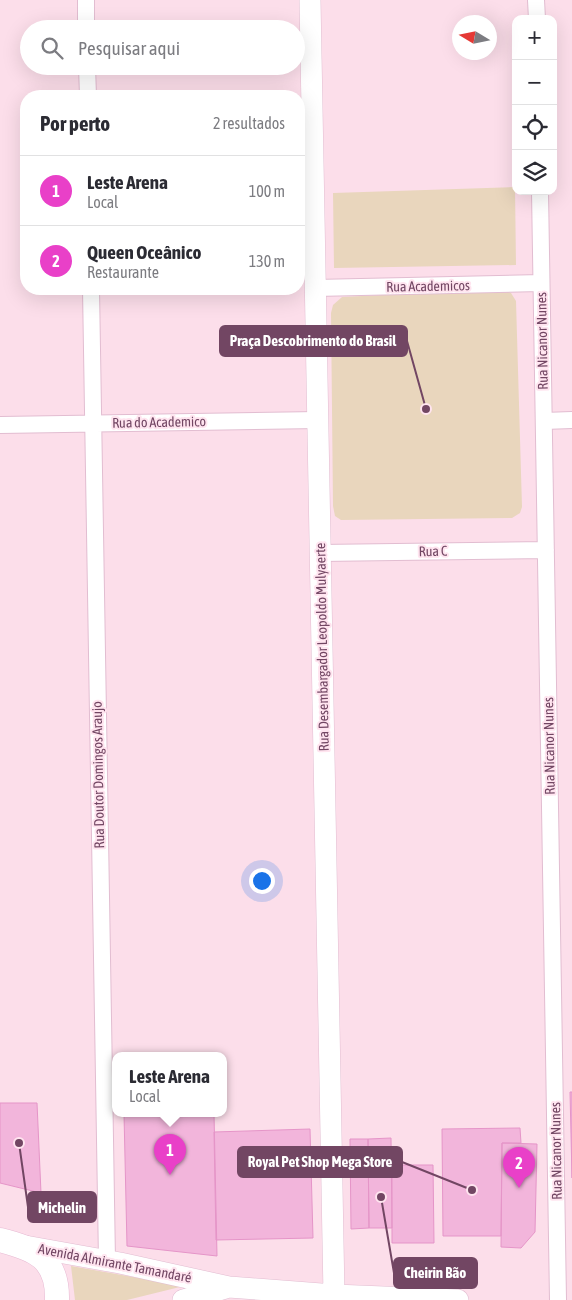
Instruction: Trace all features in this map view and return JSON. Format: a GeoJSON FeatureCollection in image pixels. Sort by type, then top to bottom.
{"type":"FeatureCollection","features":[{"type":"Feature","properties":{"kind":"main road"},"geometry":{"type":"LineString","coordinates":[[11,1243],[41,1256],[53,1269],[57,1286],[57,1300]]}},
{"type":"Feature","properties":{"kind":"street"},"geometry":{"type":"LineString","coordinates":[[86,0],[86,20]]}},
{"type":"Feature","properties":{"kind":"street","name":"Rua Desembargador Leopoldo Mulyaerte"},"geometry":{"type":"LineString","coordinates":[[310,0],[334,1297]]}},
{"type":"Feature","properties":{"kind":"street"},"geometry":{"type":"LineString","coordinates":[[536,0],[537,15]]}},
{"type":"Feature","properties":{"kind":"street"},"geometry":{"type":"LineString","coordinates":[[87,75],[88,90]]}},
{"type":"Feature","properties":{"kind":"street","name":"Rua Nicanor Nunes"},"geometry":{"type":"LineString","coordinates":[[540,195],[558,1300]]}},
{"type":"Feature","properties":{"kind":"street","name":"Rua Academicos"},"geometry":{"type":"LineString","coordinates":[[315,288],[541,283]]}},
{"type":"Feature","properties":{"kind":"street","name":"Rua Doutor Domingos Araujo"},"geometry":{"type":"LineString","coordinates":[[91,295],[106,1261]]}},
{"type":"Feature","properties":{"kind":"street","name":"Rua do Academico"},"geometry":{"type":"LineString","coordinates":[[0,425],[318,420]]}},
{"type":"Feature","properties":{"kind":"street"},"geometry":{"type":"LineString","coordinates":[[544,420],[572,420]]}},
{"type":"Feature","properties":{"kind":"street","name":"Rua C"},"geometry":{"type":"LineString","coordinates":[[320,553],[546,550]]}},
{"type":"Feature","properties":{"kind":"street","name":"Avenida Almirante Tamandaré"},"geometry":{"type":"LineString","coordinates":[[11,1243],[229,1287],[334,1297],[458,1300]]}},
{"type":"Feature","properties":{"kind":"street","name":"Avenida Almirante Tamandaré"},"geometry":{"type":"LineString","coordinates":[[183,1300],[229,1287]]}},
{"type":"Feature","properties":{"kind":"shaded area"},"geometry":{"type":"Polygon","coordinates":[[[512,187],[512,195],[515,195],[516,265],[334,268],[333,193],[512,187]]]}},
{"type":"Feature","properties":{"kind":"shaded area"},"geometry":{"type":"Polygon","coordinates":[[[503,289],[511,293],[516,301],[522,507],[520,513],[512,518],[341,520],[335,516],[333,506],[331,313],[333,305],[342,297],[503,289]]]}},
{"type":"Feature","properties":{"kind":"shaded area"},"geometry":{"type":"Polygon","coordinates":[[[71,1266],[184,1286],[127,1300],[75,1300],[71,1266]]]}},
{"type":"Feature","properties":{"kind":"building"},"geometry":{"type":"Polygon","coordinates":[[[570,1092],[572,1092],[572,1178],[570,1092]]]}},
{"type":"Feature","properties":{"kind":"building"},"geometry":{"type":"Polygon","coordinates":[[[0,1103],[37,1103],[41,1193],[0,1183],[0,1103]]]}},
{"type":"Feature","properties":{"kind":"building"},"geometry":{"type":"Polygon","coordinates":[[[124,1117],[214,1117],[217,1256],[127,1246],[124,1117]]]}},
{"type":"Feature","properties":{"kind":"building"},"geometry":{"type":"Polygon","coordinates":[[[520,1128],[521,1143],[502,1143],[501,1236],[443,1236],[442,1129],[520,1128]]]}},
{"type":"Feature","properties":{"kind":"building"},"geometry":{"type":"Polygon","coordinates":[[[310,1129],[313,1238],[216,1240],[214,1132],[310,1129]]]}},
{"type":"Feature","properties":{"kind":"building"},"geometry":{"type":"Polygon","coordinates":[[[391,1138],[392,1228],[369,1228],[368,1139],[391,1138]]]}},
{"type":"Feature","properties":{"kind":"building"},"geometry":{"type":"Polygon","coordinates":[[[350,1139],[368,1139],[369,1228],[351,1229],[350,1139]]]}},
{"type":"Feature","properties":{"kind":"building"},"geometry":{"type":"Polygon","coordinates":[[[502,1143],[537,1144],[535,1232],[521,1248],[501,1247],[502,1143]]]}},
{"type":"Feature","properties":{"kind":"building"},"geometry":{"type":"Polygon","coordinates":[[[392,1165],[433,1165],[434,1243],[392,1243],[392,1165]]]}},
{"type":"Feature","properties":{"kind":"place","name":"Praça Descobrimento do Brasil"},"geometry":{"type":"Point","coordinates":[426,409]}},
{"type":"Feature","properties":{"kind":"place","name":"Michelin"},"geometry":{"type":"Point","coordinates":[19,1143]}},
{"type":"Feature","properties":{"kind":"place","name":"Leste Arena"},"geometry":{"type":"Point","coordinates":[170,1175]}},
{"type":"Feature","properties":{"kind":"place","name":"Queen Oceânico"},"geometry":{"type":"Point","coordinates":[519,1188]}},
{"type":"Feature","properties":{"kind":"place","name":"Royal Pet Shop Mega Store"},"geometry":{"type":"Point","coordinates":[472,1190]}},
{"type":"Feature","properties":{"kind":"place","name":"Cheirin Bão"},"geometry":{"type":"Point","coordinates":[381,1197]}}]}
